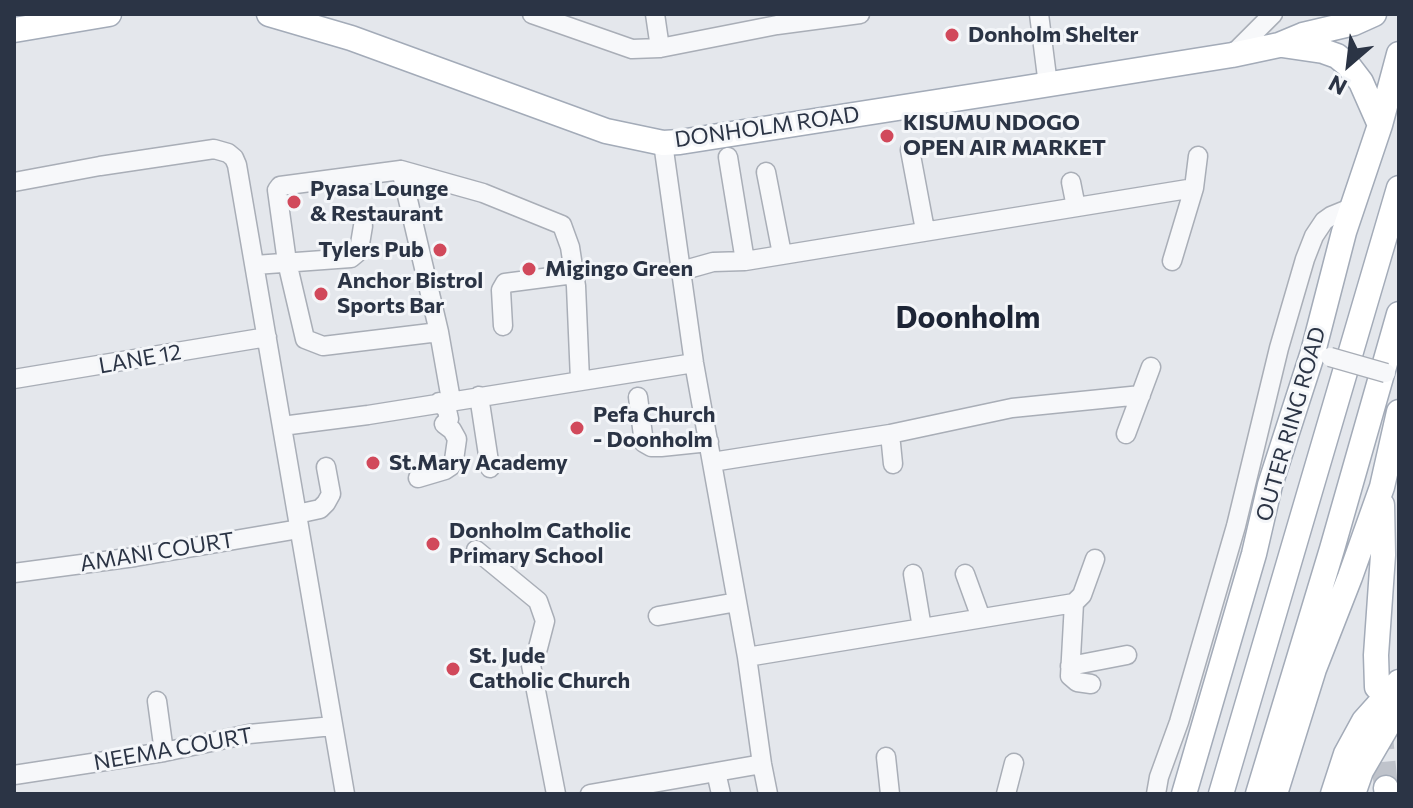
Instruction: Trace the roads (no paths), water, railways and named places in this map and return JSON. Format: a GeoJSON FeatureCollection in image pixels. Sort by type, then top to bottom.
{"type":"FeatureCollection","features":[{"type":"Feature","properties":{"kind":"main road"},"geometry":{"type":"LineString","coordinates":[[14,30],[81,16],[109,14]]}},
{"type":"Feature","properties":{"kind":"main road","name":"DONHOLM ROAD"},"geometry":{"type":"LineString","coordinates":[[269,14],[351,38],[606,131],[663,143],[1048,85],[1279,45]]}},
{"type":"Feature","properties":{"kind":"main road"},"geometry":{"type":"LineString","coordinates":[[1279,45],[1374,14]]}},
{"type":"Feature","properties":{"kind":"main road"},"geometry":{"type":"LineString","coordinates":[[1279,45],[1337,56],[1361,82],[1380,125]]}},
{"type":"Feature","properties":{"kind":"main road","name":"OUTER RING ROAD"},"geometry":{"type":"LineString","coordinates":[[1184,794],[1254,554],[1270,485],[1322,354],[1344,232],[1380,125],[1399,54]]}},
{"type":"Feature","properties":{"kind":"main road","name":"OUTER RING ROAD"},"geometry":{"type":"LineString","coordinates":[[1221,794],[1399,188]]}},
{"type":"Feature","properties":{"kind":"main road"},"geometry":{"type":"LineString","coordinates":[[1258,794],[1399,314]]}},
{"type":"Feature","properties":{"kind":"main road"},"geometry":{"type":"LineString","coordinates":[[1275,794],[1314,669],[1382,487],[1399,412]]}},
{"type":"Feature","properties":{"kind":"main road"},"geometry":{"type":"LineString","coordinates":[[1333,794],[1346,754],[1388,685],[1376,655],[1383,555],[1382,487]]}},
{"type":"Feature","properties":{"kind":"main road"},"geometry":{"type":"LineString","coordinates":[[1353,794],[1361,771],[1399,706]]}},
{"type":"Feature","properties":{"kind":"street"},"geometry":{"type":"LineString","coordinates":[[532,14],[632,49],[660,48],[777,25],[860,14]]}},
{"type":"Feature","properties":{"kind":"street"},"geometry":{"type":"LineString","coordinates":[[655,14],[660,48]]}},
{"type":"Feature","properties":{"kind":"street"},"geometry":{"type":"LineString","coordinates":[[1039,14],[1048,85]]}},
{"type":"Feature","properties":{"kind":"street"},"geometry":{"type":"LineString","coordinates":[[1232,55],[1273,14]]}},
{"type":"Feature","properties":{"kind":"street"},"geometry":{"type":"LineString","coordinates":[[663,143],[694,363],[747,657],[768,794]]}},
{"type":"Feature","properties":{"kind":"street"},"geometry":{"type":"LineString","coordinates":[[14,182],[214,149],[234,158],[345,794]]}},
{"type":"Feature","properties":{"kind":"street"},"geometry":{"type":"LineString","coordinates":[[910,150],[925,230]]}},
{"type":"Feature","properties":{"kind":"street"},"geometry":{"type":"LineString","coordinates":[[1172,261],[1194,188],[1198,156]]}},
{"type":"Feature","properties":{"kind":"street"},"geometry":{"type":"LineString","coordinates":[[728,157],[745,261]]}},
{"type":"Feature","properties":{"kind":"street"},"geometry":{"type":"LineString","coordinates":[[401,170],[439,332],[449,419],[444,424],[457,439],[451,466],[418,478]]}},
{"type":"Feature","properties":{"kind":"street"},"geometry":{"type":"LineString","coordinates":[[439,332],[323,346],[305,339],[287,262],[277,190],[280,186],[401,170],[483,193],[562,225],[570,247],[574,274],[580,380]]}},
{"type":"Feature","properties":{"kind":"street"},"geometry":{"type":"LineString","coordinates":[[766,172],[782,254]]}},
{"type":"Feature","properties":{"kind":"street"},"geometry":{"type":"LineString","coordinates":[[1071,182],[1076,207]]}},
{"type":"Feature","properties":{"kind":"street"},"geometry":{"type":"LineString","coordinates":[[681,271],[713,262],[745,261],[1194,188]]}},
{"type":"Feature","properties":{"kind":"street"},"geometry":{"type":"LineString","coordinates":[[1156,794],[1236,526],[1279,348],[1305,259],[1324,221],[1353,207]]}},
{"type":"Feature","properties":{"kind":"street"},"geometry":{"type":"LineString","coordinates":[[255,265],[351,258],[357,253],[363,226]]}},
{"type":"Feature","properties":{"kind":"street"},"geometry":{"type":"LineString","coordinates":[[503,326],[501,290],[505,283],[574,274]]}},
{"type":"Feature","properties":{"kind":"street","name":"LANE 12"},"geometry":{"type":"LineString","coordinates":[[14,379],[267,337]]}},
{"type":"Feature","properties":{"kind":"street"},"geometry":{"type":"LineString","coordinates":[[1322,354],[1393,375]]}},
{"type":"Feature","properties":{"kind":"street"},"geometry":{"type":"LineString","coordinates":[[282,426],[694,363]]}},
{"type":"Feature","properties":{"kind":"street"},"geometry":{"type":"LineString","coordinates":[[1126,434],[1151,367]]}},
{"type":"Feature","properties":{"kind":"street"},"geometry":{"type":"LineString","coordinates":[[712,462],[890,434],[1012,408],[1141,395]]}},
{"type":"Feature","properties":{"kind":"street"},"geometry":{"type":"LineString","coordinates":[[479,396],[490,468]]}},
{"type":"Feature","properties":{"kind":"street"},"geometry":{"type":"LineString","coordinates":[[638,397],[644,443],[661,447],[709,442]]}},
{"type":"Feature","properties":{"kind":"street"},"geometry":{"type":"LineString","coordinates":[[890,434],[893,464]]}},
{"type":"Feature","properties":{"kind":"street","name":"AMANI COURT"},"geometry":{"type":"LineString","coordinates":[[14,573],[135,557],[298,521],[320,509],[331,494],[326,467]]}},
{"type":"Feature","properties":{"kind":"street"},"geometry":{"type":"LineString","coordinates":[[476,550],[538,601],[545,621],[531,665],[556,794]]}},
{"type":"Feature","properties":{"kind":"street"},"geometry":{"type":"LineString","coordinates":[[747,657],[1074,603],[1082,595],[1095,559]]}},
{"type":"Feature","properties":{"kind":"street"},"geometry":{"type":"LineString","coordinates":[[965,574],[981,618]]}},
{"type":"Feature","properties":{"kind":"street"},"geometry":{"type":"LineString","coordinates":[[919,576],[928,627]]}},
{"type":"Feature","properties":{"kind":"street"},"geometry":{"type":"LineString","coordinates":[[658,616],[737,602]]}},
{"type":"Feature","properties":{"kind":"street"},"geometry":{"type":"LineString","coordinates":[[1074,603],[1070,676],[1077,682],[1091,684]]}},
{"type":"Feature","properties":{"kind":"street"},"geometry":{"type":"LineString","coordinates":[[1070,666],[1127,655]]}},
{"type":"Feature","properties":{"kind":"street"},"geometry":{"type":"LineString","coordinates":[[157,701],[164,752]]}},
{"type":"Feature","properties":{"kind":"street","name":"NEEMA COURT"},"geometry":{"type":"LineString","coordinates":[[14,775],[164,752],[249,734],[333,726]]}},
{"type":"Feature","properties":{"kind":"street"},"geometry":{"type":"LineString","coordinates":[[886,757],[890,794]]}},
{"type":"Feature","properties":{"kind":"street"},"geometry":{"type":"LineString","coordinates":[[1006,794],[1014,763]]}},
{"type":"Feature","properties":{"kind":"street"},"geometry":{"type":"LineString","coordinates":[[590,794],[677,786],[716,772],[762,764]]}},
{"type":"Feature","properties":{"kind":"street"},"geometry":{"type":"LineString","coordinates":[[716,772],[721,794]]}},
{"type":"Feature","properties":{"kind":"tunnel"},"geometry":{"type":"LineString","coordinates":[[1380,726],[1386,788]]}},
{"type":"Feature","properties":{"kind":"place","name":"Donholm Shelter"},"geometry":{"type":"Point","coordinates":[952,35]}},
{"type":"Feature","properties":{"kind":"place","name":"KISUMU NDOGO OPEN AIR MARKET"},"geometry":{"type":"Point","coordinates":[887,136]}},
{"type":"Feature","properties":{"kind":"place","name":"Pyasa Lounge & Restaurant"},"geometry":{"type":"Point","coordinates":[294,202]}},
{"type":"Feature","properties":{"kind":"place","name":"Tylers Pub"},"geometry":{"type":"Point","coordinates":[440,250]}},
{"type":"Feature","properties":{"kind":"place","name":"Migingo Green"},"geometry":{"type":"Point","coordinates":[529,269]}},
{"type":"Feature","properties":{"kind":"place","name":"Anchor Bistrol Sports Bar"},"geometry":{"type":"Point","coordinates":[321,294]}},
{"type":"Feature","properties":{"kind":"place","name":"Pefa Church - Doonholm"},"geometry":{"type":"Point","coordinates":[577,428]}},
{"type":"Feature","properties":{"kind":"place","name":"St.Mary Academy"},"geometry":{"type":"Point","coordinates":[373,463]}},
{"type":"Feature","properties":{"kind":"place","name":"Donholm Catholic Primary School"},"geometry":{"type":"Point","coordinates":[433,544]}},
{"type":"Feature","properties":{"kind":"place","name":"St. Jude Catholic Church"},"geometry":{"type":"Point","coordinates":[453,669]}},
{"type":"Feature","properties":{"kind":"district","name":"Doonholm"},"geometry":{"type":"Point","coordinates":[968,318]}}]}
